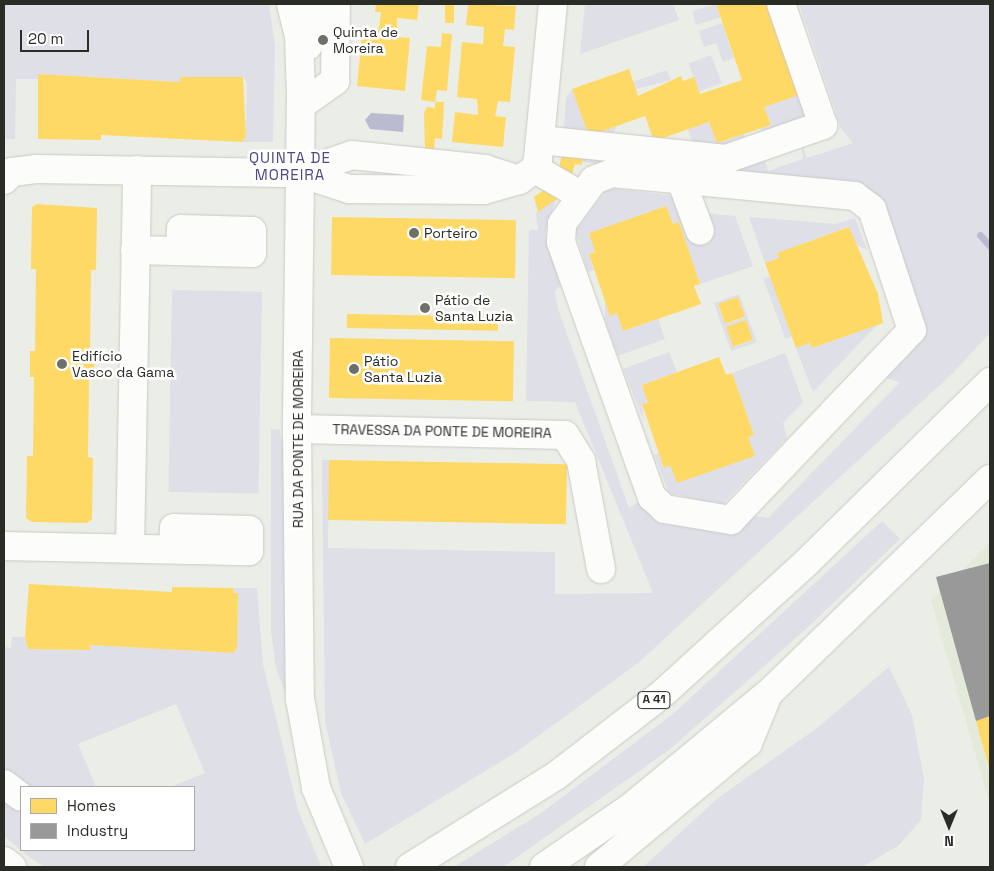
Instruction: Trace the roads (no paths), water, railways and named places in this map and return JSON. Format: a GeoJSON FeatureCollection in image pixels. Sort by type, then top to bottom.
{"type":"FeatureCollection","features":[{"type":"Feature","properties":{"kind":"main road","name":"RUA DA PONTE DE MOREIRA"},"geometry":{"type":"LineString","coordinates":[[291,4],[299,37],[302,99],[297,429],[300,699],[309,762],[324,813],[349,867]]}},
{"type":"Feature","properties":{"kind":"main road"},"geometry":{"type":"LineString","coordinates":[[302,99],[312,4]]}},
{"type":"Feature","properties":{"kind":"main road"},"geometry":{"type":"LineString","coordinates":[[302,99],[335,80],[336,4]]}},
{"type":"Feature","properties":{"kind":"main road"},"geometry":{"type":"LineString","coordinates":[[527,175],[540,140],[553,4]]}},
{"type":"Feature","properties":{"kind":"main road"},"geometry":{"type":"LineString","coordinates":[[540,140],[726,159],[823,125],[781,4]]}},
{"type":"Feature","properties":{"kind":"main road"},"geometry":{"type":"LineString","coordinates":[[4,180],[24,169],[137,170],[300,174],[349,189],[484,190],[527,175],[582,196]]}},
{"type":"Feature","properties":{"kind":"main road"},"geometry":{"type":"LineString","coordinates":[[130,548],[137,170]]}},
{"type":"Feature","properties":{"kind":"main road"},"geometry":{"type":"LineString","coordinates":[[602,175],[681,180],[865,200],[912,322],[908,338],[727,522],[665,508],[652,497],[561,242],[562,224],[582,196],[602,175]]}},
{"type":"Feature","properties":{"kind":"main road"},"geometry":{"type":"LineString","coordinates":[[681,180],[700,231]]}},
{"type":"Feature","properties":{"kind":"main road"},"geometry":{"type":"LineString","coordinates":[[136,250],[180,251]]}},
{"type":"Feature","properties":{"kind":"main road","name":"A 41"},"geometry":{"type":"LineString","coordinates":[[410,867],[557,775],[661,695],[807,562],[990,382]]}},
{"type":"Feature","properties":{"kind":"main road","name":"TRAVESSA DA PONTE DE MOREIRA"},"geometry":{"type":"LineString","coordinates":[[297,429],[565,435],[581,461],[601,569]]}},
{"type":"Feature","properties":{"kind":"main road"},"geometry":{"type":"LineString","coordinates":[[544,867],[630,808],[768,694],[990,479]]}},
{"type":"Feature","properties":{"kind":"main road"},"geometry":{"type":"LineString","coordinates":[[4,546],[173,549]]}},
{"type":"Feature","properties":{"kind":"main road"},"geometry":{"type":"LineString","coordinates":[[599,867],[748,743],[768,694]]}},
{"type":"Feature","properties":{"kind":"main road"},"geometry":{"type":"LineString","coordinates":[[4,784],[20,796]]}},
{"type":"Feature","properties":{"kind":"main road"},"geometry":{"type":"LineString","coordinates":[[4,861],[12,867]]}},
{"type":"Feature","properties":{"kind":"water"},"geometry":{"type":"Polygon","coordinates":[[[371,113],[404,115],[403,132],[370,129],[365,120],[371,113]]]}},
{"type":"Feature","properties":{"kind":"waterway"},"geometry":{"type":"LineString","coordinates":[[980,235],[990,246]]}},
{"type":"Feature","properties":{"kind":"place","name":"Quinta de Moreira"},"geometry":{"type":"Point","coordinates":[323,40]}},
{"type":"Feature","properties":{"kind":"place","name":"Porteiro"},"geometry":{"type":"Point","coordinates":[414,233]}},
{"type":"Feature","properties":{"kind":"place","name":"Pátio de Santa Luzia"},"geometry":{"type":"Point","coordinates":[425,308]}},
{"type":"Feature","properties":{"kind":"place","name":"Edifício Vasco da Gama"},"geometry":{"type":"Point","coordinates":[62,364]}},
{"type":"Feature","properties":{"kind":"place","name":"Pátio Santa Luzia"},"geometry":{"type":"Point","coordinates":[354,369]}},
{"type":"Feature","properties":{"kind":"district","name":"QUINTA DE MOREIRA"},"geometry":{"type":"Point","coordinates":[290,166]}}]}
